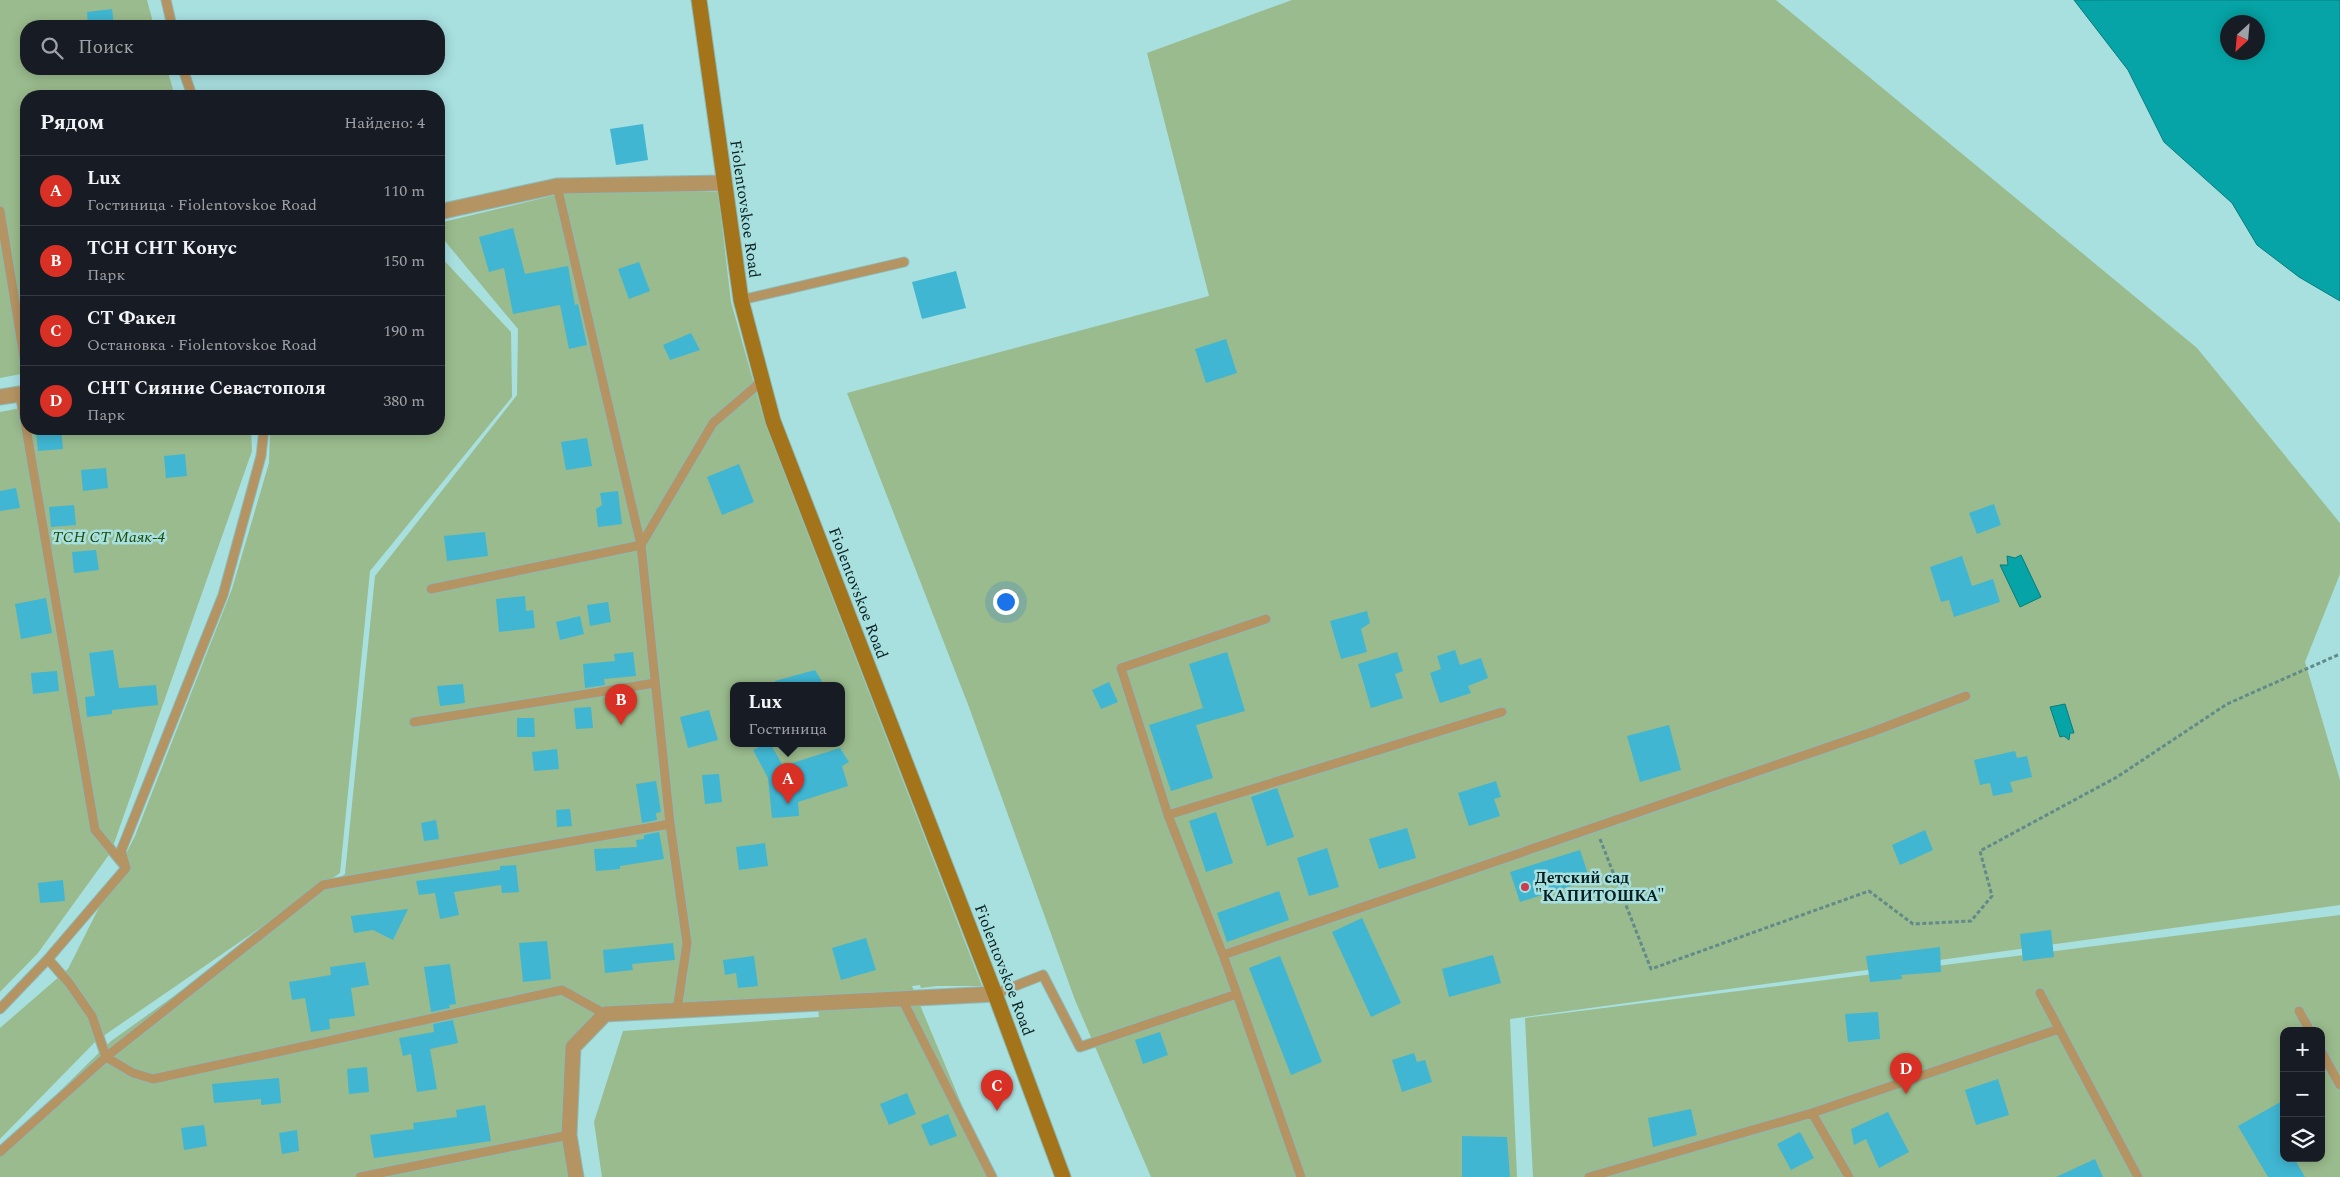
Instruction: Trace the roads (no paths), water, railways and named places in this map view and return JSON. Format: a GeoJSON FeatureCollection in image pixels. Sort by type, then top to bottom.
{"type":"FeatureCollection","features":[{"type":"Feature","properties":{"kind":"main road","name":"Fiolentovskoe Road"},"geometry":{"type":"LineString","coordinates":[[699,0],[741,300],[774,421],[995,994],[1063,1177]]}},
{"type":"Feature","properties":{"kind":"street"},"geometry":{"type":"LineString","coordinates":[[445,211],[557,186],[724,183]]}},
{"type":"Feature","properties":{"kind":"street"},"geometry":{"type":"LineString","coordinates":[[0,397],[20,394]]}},
{"type":"Feature","properties":{"kind":"street"},"geometry":{"type":"LineString","coordinates":[[576,1177],[568,1135],[573,1047],[605,1014],[995,994]]}},
{"type":"Feature","properties":{"kind":"lane"},"geometry":{"type":"LineString","coordinates":[[166,0],[171,20]]}},
{"type":"Feature","properties":{"kind":"lane"},"geometry":{"type":"LineString","coordinates":[[185,75],[190,90]]}},
{"type":"Feature","properties":{"kind":"lane"},"geometry":{"type":"LineString","coordinates":[[557,186],[641,545],[670,824],[687,943],[677,1010]]}},
{"type":"Feature","properties":{"kind":"lane"},"geometry":{"type":"LineString","coordinates":[[0,211],[20,333]]}},
{"type":"Feature","properties":{"kind":"lane"},"geometry":{"type":"LineString","coordinates":[[741,300],[904,262]]}},
{"type":"Feature","properties":{"kind":"lane"},"geometry":{"type":"LineString","coordinates":[[431,589],[641,545],[714,423],[762,380]]}},
{"type":"Feature","properties":{"kind":"lane"},"geometry":{"type":"LineString","coordinates":[[30,435],[95,830],[126,868]]}},
{"type":"Feature","properties":{"kind":"lane"},"geometry":{"type":"LineString","coordinates":[[126,868],[121,851],[223,595],[261,456],[263,435]]}},
{"type":"Feature","properties":{"kind":"lane"},"geometry":{"type":"LineString","coordinates":[[1266,619],[1121,668],[1168,815],[1223,955],[1301,1177]]}},
{"type":"Feature","properties":{"kind":"lane"},"geometry":{"type":"LineString","coordinates":[[414,722],[655,683]]}},
{"type":"Feature","properties":{"kind":"lane"},"geometry":{"type":"LineString","coordinates":[[1223,955],[1872,732],[1966,696]]}},
{"type":"Feature","properties":{"kind":"lane"},"geometry":{"type":"LineString","coordinates":[[1168,815],[1502,712]]}},
{"type":"Feature","properties":{"kind":"lane"},"geometry":{"type":"LineString","coordinates":[[0,1152],[106,1057],[323,885],[670,824]]}},
{"type":"Feature","properties":{"kind":"lane"},"geometry":{"type":"LineString","coordinates":[[0,1009],[48,959],[126,868]]}},
{"type":"Feature","properties":{"kind":"lane"},"geometry":{"type":"LineString","coordinates":[[48,959],[69,983],[92,1016],[106,1057],[134,1072],[153,1079],[562,990],[605,1014]]}},
{"type":"Feature","properties":{"kind":"lane"},"geometry":{"type":"LineString","coordinates":[[995,994],[1044,975],[1080,1047],[1237,994]]}},
{"type":"Feature","properties":{"kind":"lane"},"geometry":{"type":"LineString","coordinates":[[2040,993],[2138,1177]]}},
{"type":"Feature","properties":{"kind":"lane"},"geometry":{"type":"LineString","coordinates":[[902,999],[992,1177]]}},
{"type":"Feature","properties":{"kind":"lane"},"geometry":{"type":"LineString","coordinates":[[2299,1011],[2308,1027]]}},
{"type":"Feature","properties":{"kind":"lane"},"geometry":{"type":"LineString","coordinates":[[1589,1177],[1812,1113],[2059,1029]]}},
{"type":"Feature","properties":{"kind":"lane"},"geometry":{"type":"LineString","coordinates":[[2325,1058],[2340,1085]]}},
{"type":"Feature","properties":{"kind":"lane"},"geometry":{"type":"LineString","coordinates":[[1812,1113],[1849,1177]]}},
{"type":"Feature","properties":{"kind":"lane"},"geometry":{"type":"LineString","coordinates":[[360,1177],[568,1135]]}},
{"type":"Feature","properties":{"kind":"water"},"geometry":{"type":"Polygon","coordinates":[[[2074,0],[2340,0],[2340,301],[2299,277],[2257,245],[2232,203],[2164,142],[2128,70],[2074,0]]]}},
{"type":"Feature","properties":{"kind":"water"},"geometry":{"type":"Polygon","coordinates":[[[2021,555],[2041,597],[2020,607],[2000,565],[2008,565],[2007,556],[2015,558],[2021,555]]]}},
{"type":"Feature","properties":{"kind":"water"},"geometry":{"type":"Polygon","coordinates":[[[2065,704],[2074,733],[2070,733],[2069,740],[2064,736],[2060,737],[2050,707],[2065,704]]]}},
{"type":"Feature","properties":{"kind":"place","name":"ТСН СНТ Конус"},"geometry":{"type":"Point","coordinates":[621,725]}},
{"type":"Feature","properties":{"kind":"place","name":"Lux"},"geometry":{"type":"Point","coordinates":[788,804]}},
{"type":"Feature","properties":{"kind":"place","name":"Детский сад \"КАПИТОШКА\""},"geometry":{"type":"Point","coordinates":[1525,887]}},
{"type":"Feature","properties":{"kind":"place","name":"СНТ Сияние Севастополя"},"geometry":{"type":"Point","coordinates":[1906,1094]}},
{"type":"Feature","properties":{"kind":"place","name":"СТ Факел"},"geometry":{"type":"Point","coordinates":[997,1111]}},
{"type":"Feature","properties":{"kind":"park label","name":"ТСН СТ Маяк-4"},"geometry":{"type":"Point","coordinates":[109,537]}}]}
